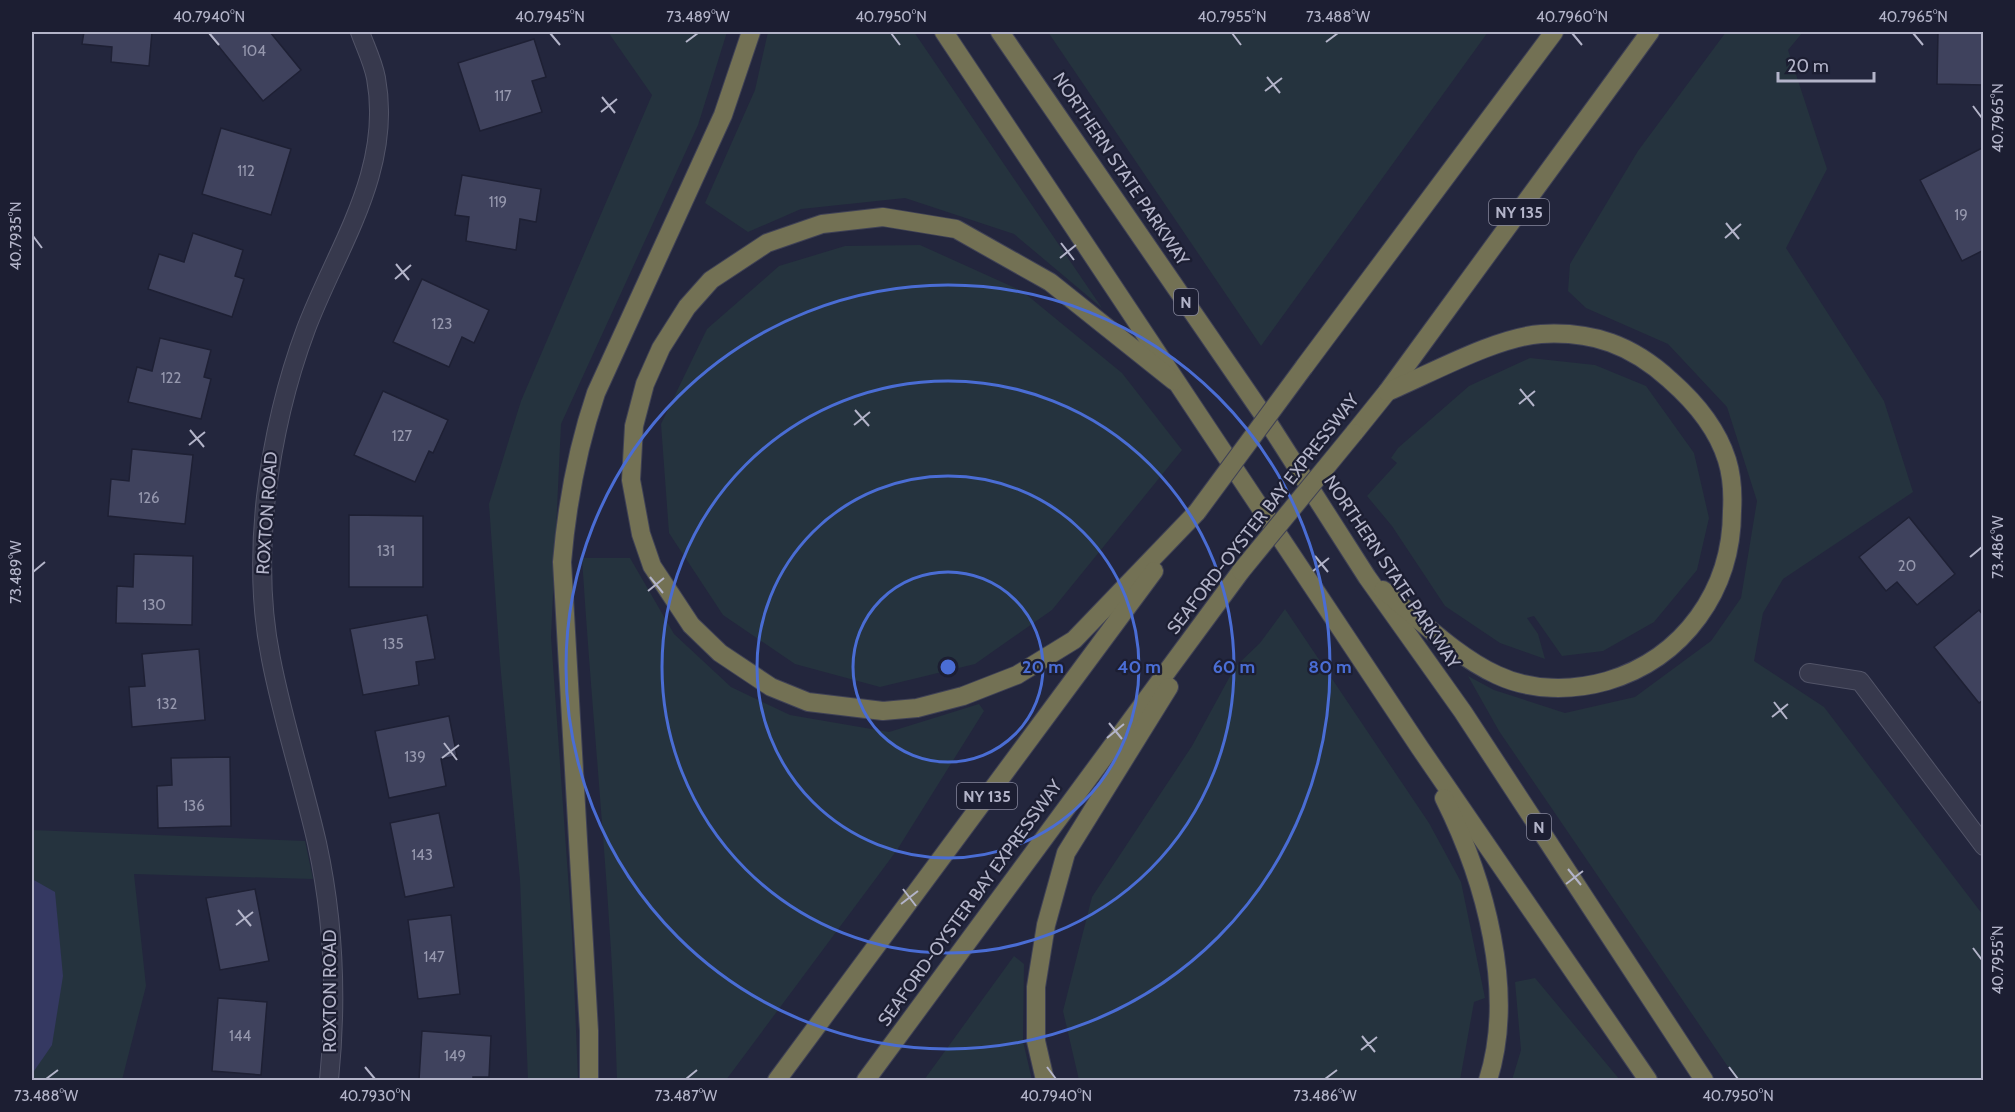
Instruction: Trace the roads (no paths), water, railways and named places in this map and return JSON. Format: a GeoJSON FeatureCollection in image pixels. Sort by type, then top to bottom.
{"type":"FeatureCollection","features":[{"type":"Feature","properties":{"kind":"highway"},"geometry":{"type":"LineString","coordinates":[[590,1080],[590,1031],[563,583],[568,498],[581,439],[596,393],[723,115],[751,32]]}},
{"type":"Feature","properties":{"kind":"highway"},"geometry":{"type":"LineString","coordinates":[[944,32],[1420,748],[1648,1080]]}},
{"type":"Feature","properties":{"kind":"highway","name":"NORTHERN STATE PARKWAY"},"geometry":{"type":"LineString","coordinates":[[1000,32],[1264,416],[1367,577],[1463,712],[1704,1080]]}},
{"type":"Feature","properties":{"kind":"highway","name":"NY 135"},"geometry":{"type":"LineString","coordinates":[[777,1080],[1552,32]]}},
{"type":"Feature","properties":{"kind":"highway","name":"SEAFORD-OYSTER BAY EXPRESSWAY"},"geometry":{"type":"LineString","coordinates":[[866,1080],[1241,571],[1387,392],[1650,32]]}},
{"type":"Feature","properties":{"kind":"highway"},"geometry":{"type":"LineString","coordinates":[[1174,381],[1050,282],[956,229],[883,217],[822,224],[767,243],[711,280],[687,307],[661,348],[645,384],[634,426],[631,480],[640,534],[652,566],[691,625],[720,653],[771,687],[808,702],[883,711],[917,708],[963,696],[1017,675],[1074,640],[1197,512]]}},
{"type":"Feature","properties":{"kind":"highway"},"geometry":{"type":"LineString","coordinates":[[1367,577],[1475,663],[1498,676],[1556,688],[1590,686],[1618,677],[1650,661],[1679,640],[1713,597],[1730,548],[1733,492],[1727,459],[1710,425],[1686,394],[1648,360],[1619,345],[1584,335],[1540,334],[1489,349],[1387,392]]}},
{"type":"Feature","properties":{"kind":"highway"},"geometry":{"type":"LineString","coordinates":[[1045,1080],[1036,1041],[1036,987],[1046,925],[1066,853],[1241,571]]}},
{"type":"Feature","properties":{"kind":"highway"},"geometry":{"type":"LineString","coordinates":[[1420,748],[1450,811],[1477,882],[1494,937],[1498,988],[1496,1057],[1488,1080]]}},
{"type":"Feature","properties":{"kind":"street","name":"ROXTON ROAD"},"geometry":{"type":"LineString","coordinates":[[329,1080],[334,1029],[330,919],[318,845],[271,659],[262,592],[262,536],[272,444],[286,385],[307,327],[370,183],[378,132],[376,78],[360,32]]}},
{"type":"Feature","properties":{"kind":"street"},"geometry":{"type":"LineString","coordinates":[[1809,673],[1860,681],[1983,846]]}},
{"type":"Feature","properties":{"kind":"water"},"geometry":{"type":"Polygon","coordinates":[[[32,879],[55,892],[63,976],[52,1045],[32,1074],[32,879]]]}}]}
